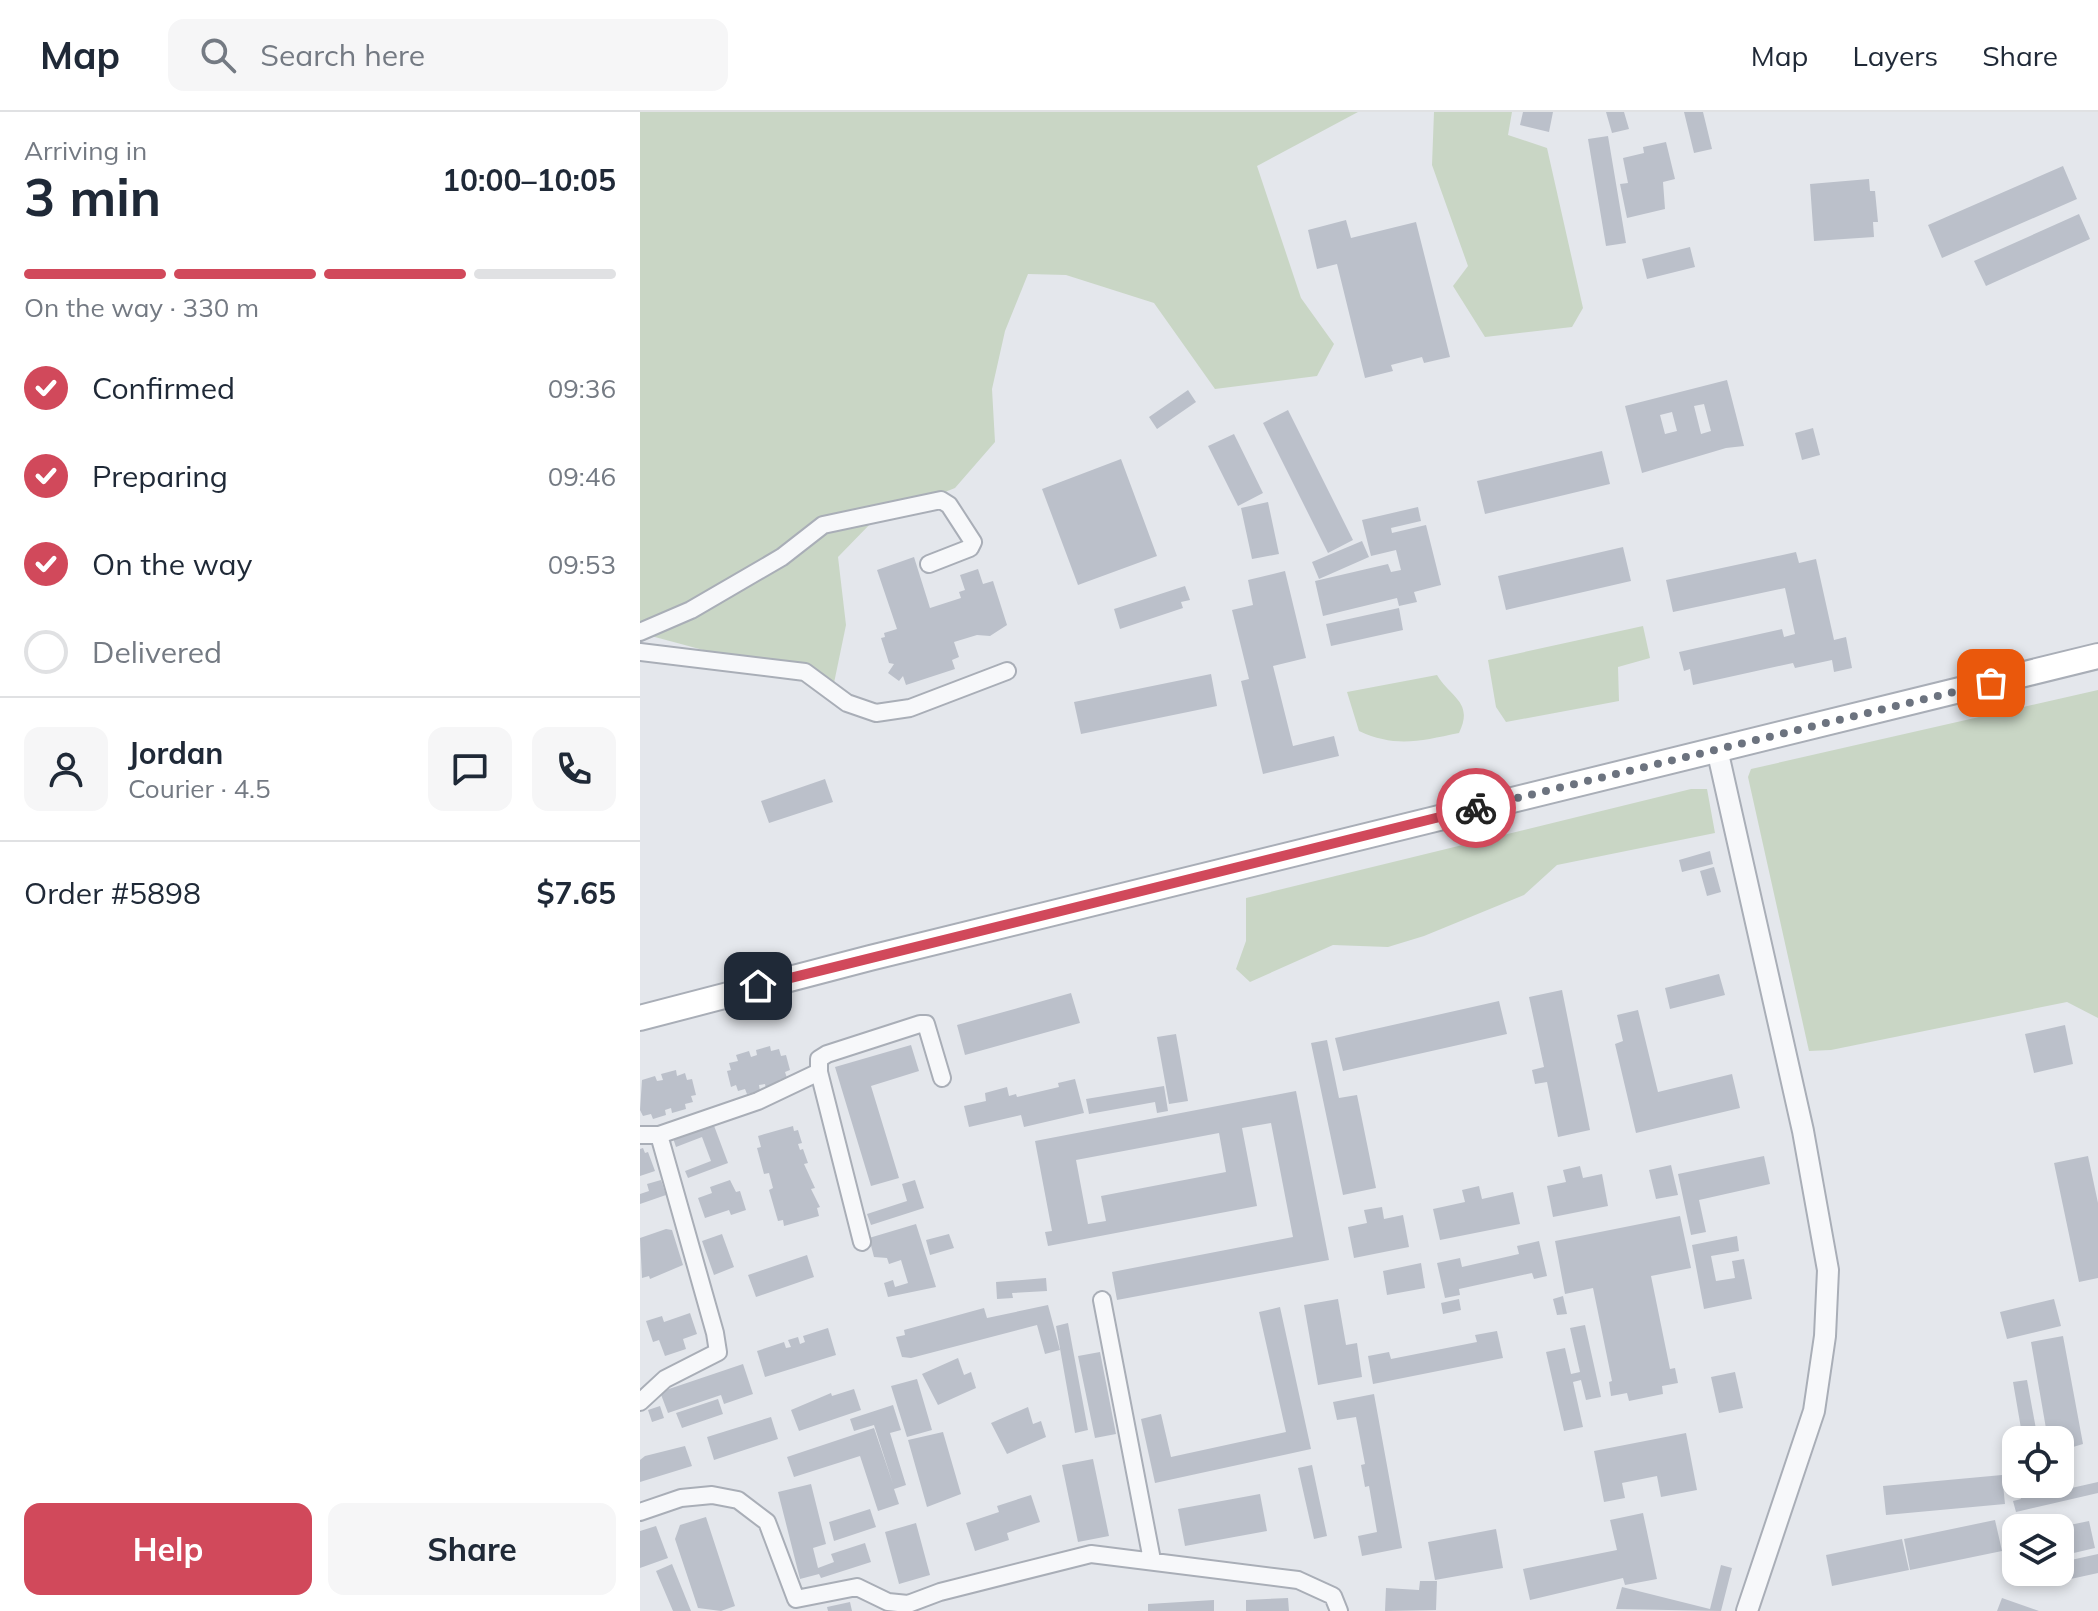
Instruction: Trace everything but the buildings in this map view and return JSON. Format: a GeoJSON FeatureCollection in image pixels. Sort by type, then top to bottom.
{"type":"FeatureCollection","features":[{"type":"Feature","properties":{"kind":"main road"},"geometry":{"type":"LineString","coordinates":[[640,1018],[2098,656]]}},
{"type":"Feature","properties":{"kind":"street"},"geometry":{"type":"LineString","coordinates":[[640,632],[691,610],[782,557],[823,525],[941,500],[949,505],[973,542],[970,548],[929,564]]}},
{"type":"Feature","properties":{"kind":"street"},"geometry":{"type":"LineString","coordinates":[[640,652],[795,669],[805,672],[847,703],[876,713],[910,708],[1007,671]]}},
{"type":"Feature","properties":{"kind":"street"},"geometry":{"type":"LineString","coordinates":[[1717,749],[1803,1131],[1828,1270],[1825,1336],[1814,1411],[1747,1611]]}},
{"type":"Feature","properties":{"kind":"street"},"geometry":{"type":"LineString","coordinates":[[862,1242],[819,1072],[819,1059],[926,1024],[942,1078]]}},
{"type":"Feature","properties":{"kind":"street"},"geometry":{"type":"LineString","coordinates":[[640,1135],[659,1135],[758,1101],[819,1072]]}},
{"type":"Feature","properties":{"kind":"street"},"geometry":{"type":"LineString","coordinates":[[640,1402],[665,1379],[718,1352],[659,1135]]}},
{"type":"Feature","properties":{"kind":"street"},"geometry":{"type":"LineString","coordinates":[[1102,1300],[1152,1560]]}},
{"type":"Feature","properties":{"kind":"street"},"geometry":{"type":"LineString","coordinates":[[640,1512],[696,1496],[712,1495],[738,1500],[767,1522],[796,1599],[857,1587],[881,1607],[908,1604],[940,1592],[1091,1554],[1298,1580],[1333,1596],[1339,1611]]}},
{"type":"Feature","properties":{"kind":"green space"},"geometry":{"type":"Polygon","coordinates":[[[640,112],[1358,112],[1257,166],[1301,298],[1334,344],[1317,376],[1215,389],[1154,303],[1066,275],[1028,274],[1005,331],[992,389],[995,442],[955,488],[873,521],[838,557],[846,625],[834,683],[808,666],[707,651],[640,633],[640,112]]]}},
{"type":"Feature","properties":{"kind":"green space"},"geometry":{"type":"Polygon","coordinates":[[[1434,112],[1512,112],[1508,135],[1547,148],[1583,308],[1572,327],[1485,337],[1453,286],[1468,266],[1432,165],[1434,112]]]}},
{"type":"Feature","properties":{"kind":"green space"},"geometry":{"type":"Polygon","coordinates":[[[1643,626],[1650,658],[1618,667],[1619,701],[1506,722],[1496,707],[1488,660],[1643,626]]]}},
{"type":"Feature","properties":{"kind":"green space"},"geometry":{"type":"Polygon","coordinates":[[[1437,675],[1462,707],[1463,723],[1459,733],[1397,741],[1359,731],[1347,692],[1437,675]]]}},
{"type":"Feature","properties":{"kind":"green space"},"geometry":{"type":"Polygon","coordinates":[[[2098,690],[2098,1018],[2067,1002],[1831,1050],[1809,1051],[1748,777],[1751,769],[2098,690]]]}},
{"type":"Feature","properties":{"kind":"green space"},"geometry":{"type":"Polygon","coordinates":[[[1691,789],[1707,789],[1715,833],[1557,865],[1524,895],[1424,936],[1388,947],[1333,945],[1250,982],[1236,969],[1246,941],[1246,898],[1691,789]]]}},
{"type":"Feature","properties":{"kind":"way so far"},"geometry":{"type":"LineString","coordinates":[[1476,808],[1991,683]]}},
{"type":"Feature","properties":{"kind":"route"},"geometry":{"type":"LineString","coordinates":[[758,986],[1476,808]]}}]}
